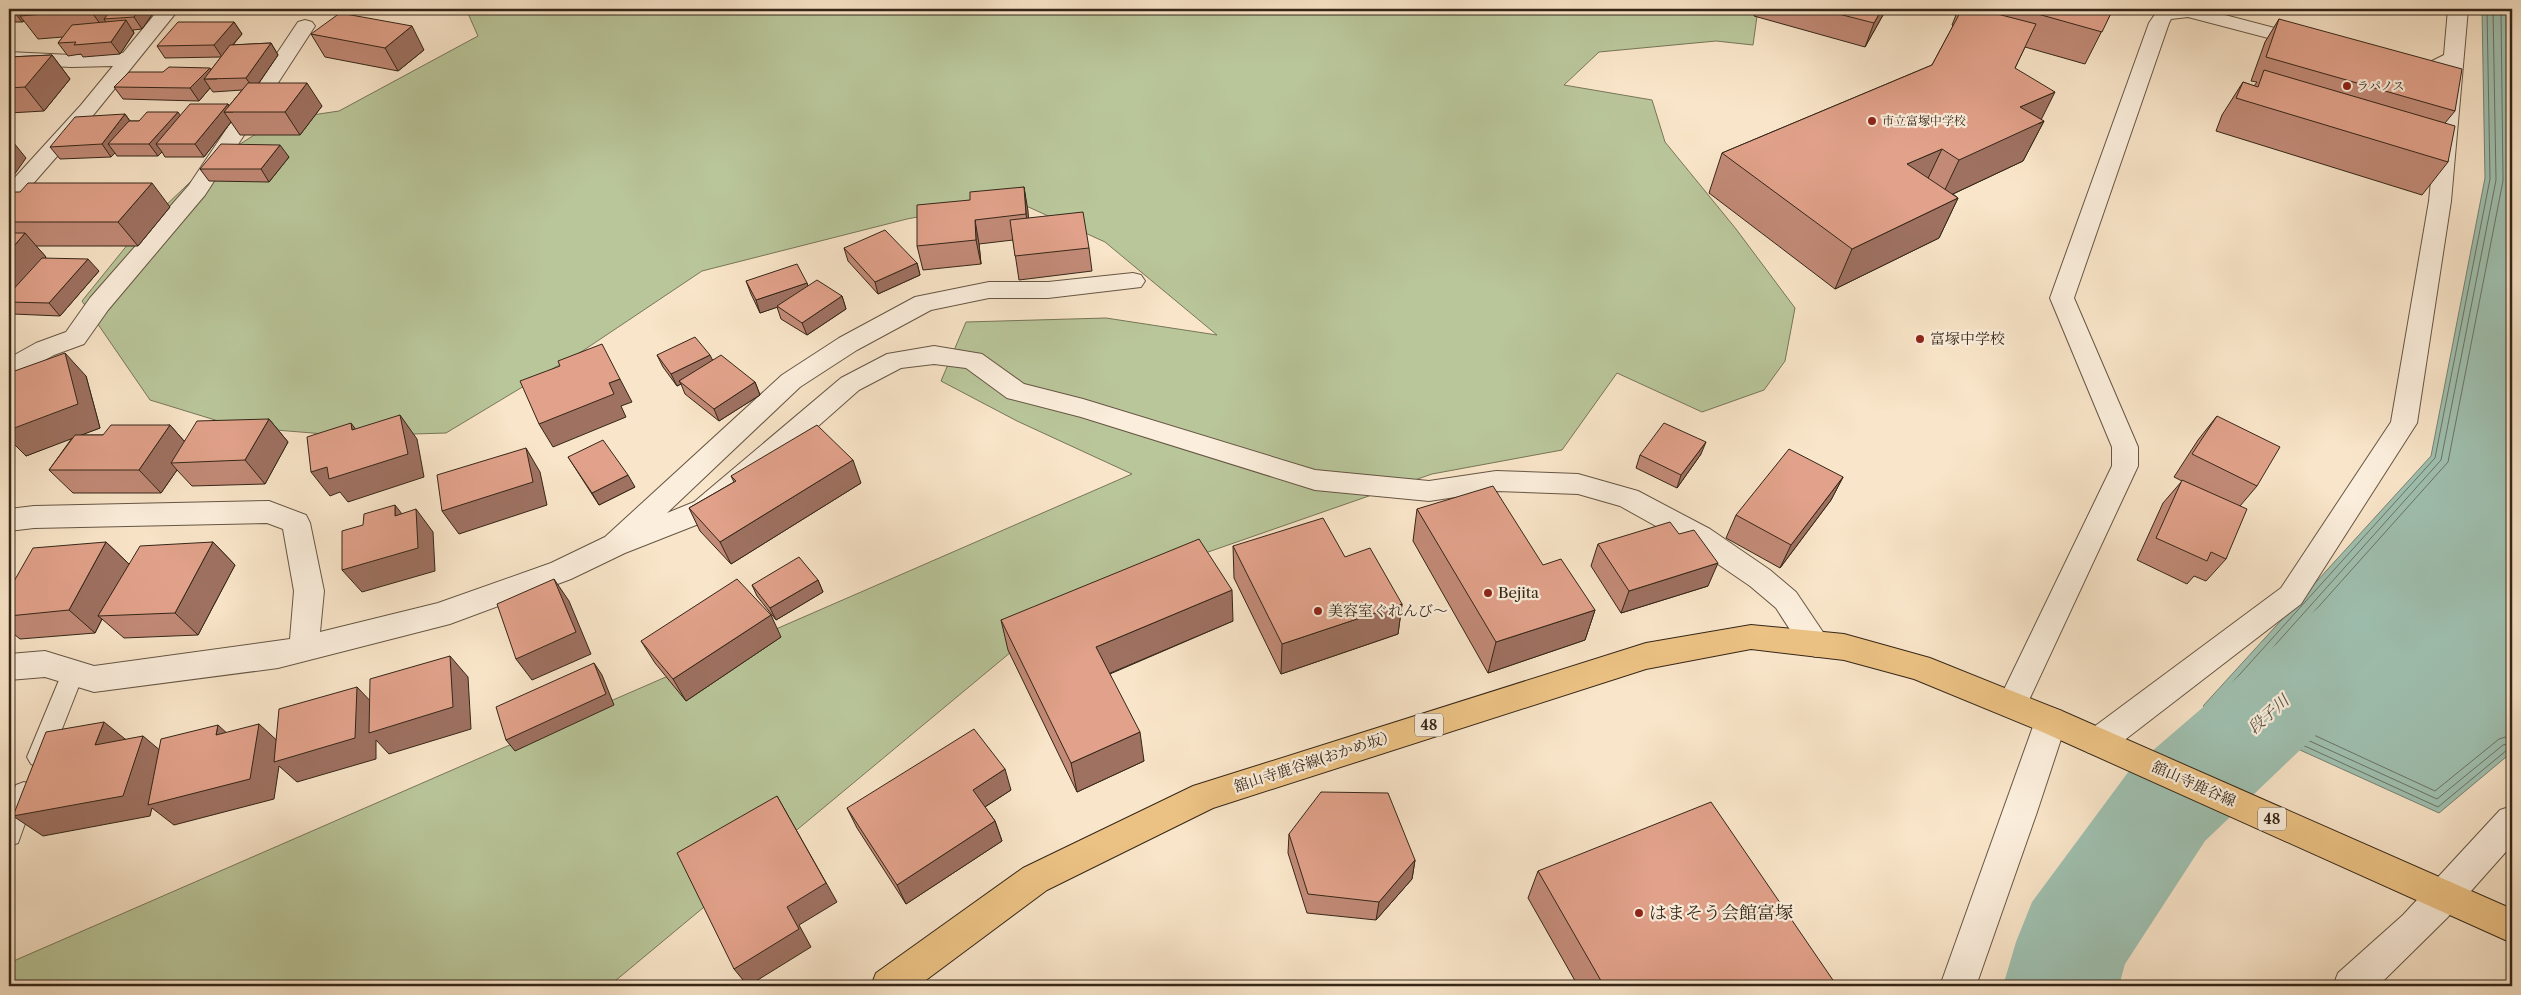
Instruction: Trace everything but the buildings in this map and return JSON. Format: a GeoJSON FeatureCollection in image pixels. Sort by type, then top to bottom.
{"type":"FeatureCollection","features":[{"type":"Feature","properties":{"kind":"main road","name":"舘山寺鹿谷線(おかめ坂）"},"geometry":{"type":"LineString","coordinates":[[889,986],[1035,879],[1205,796],[1646,656],[1751,637],[1844,647],[1919,667],[2012,704]]}},
{"type":"Feature","properties":{"kind":"main road","name":"舘山寺鹿谷線"},"geometry":{"type":"LineString","coordinates":[[2012,704],[2512,926]]}},
{"type":"Feature","properties":{"kind":"street"},"geometry":{"type":"LineString","coordinates":[[9,197],[88,109],[169,9]]}},
{"type":"Feature","properties":{"kind":"street"},"geometry":{"type":"LineString","coordinates":[[2098,742],[2291,596],[2404,424],[2440,201],[2458,9]]}},
{"type":"Feature","properties":{"kind":"street"},"geometry":{"type":"LineString","coordinates":[[2012,704],[2125,466],[2125,448],[2062,298],[2159,23],[2165,14],[2188,11],[2332,48]]}},
{"type":"Feature","properties":{"kind":"street"},"geometry":{"type":"LineString","coordinates":[[9,369],[45,349],[75,338],[100,304],[197,190],[305,26]]}},
{"type":"Feature","properties":{"kind":"street"},"geometry":{"type":"LineString","coordinates":[[9,58],[71,61],[128,59]]}},
{"type":"Feature","properties":{"kind":"street"},"geometry":{"type":"LineString","coordinates":[[2386,63],[2425,70],[2440,67],[2452,59]]}},
{"type":"Feature","properties":{"kind":"street"},"geometry":{"type":"LineString","coordinates":[[615,545],[791,381],[848,344],[924,303],[989,290],[1048,290],[1133,281]]}},
{"type":"Feature","properties":{"kind":"street"},"geometry":{"type":"LineString","coordinates":[[9,667],[45,664],[94,679],[278,655],[440,615],[561,571],[615,545],[704,510],[850,384],[896,360],[934,355],[972,360],[1016,391],[1083,408],[1315,480],[1429,491],[1496,481],[1578,484],[1628,498],[1700,537],[1760,578],[1786,600],[1816,644]]}},
{"type":"Feature","properties":{"kind":"street"},"geometry":{"type":"LineString","coordinates":[[9,520],[34,517],[269,512],[296,523],[308,591],[304,648]]}},
{"type":"Feature","properties":{"kind":"street"},"geometry":{"type":"LineString","coordinates":[[1958,986],[2021,812],[2051,721]]}},
{"type":"Feature","properties":{"kind":"street"},"geometry":{"type":"LineString","coordinates":[[2351,986],[2390,954],[2446,896],[2512,821]]}},
{"type":"Feature","properties":{"kind":"lane"},"geometry":{"type":"LineString","coordinates":[[9,835],[73,673]]}},
{"type":"Feature","properties":{"kind":"shaded area"},"geometry":{"type":"Polygon","coordinates":[[[466,9],[1758,9],[1753,45],[1716,41],[1599,52],[1564,85],[1652,100],[1665,142],[1736,229],[1795,308],[1785,361],[1764,390],[1702,412],[1617,373],[1562,450],[1432,474],[1076,598],[609,986],[9,986],[9,963],[1132,474],[1017,421],[941,381],[966,322],[1106,318],[1217,335],[1105,242],[1011,199],[907,219],[702,271],[584,350],[446,433],[350,436],[238,427],[150,400],[82,301],[137,233],[210,163],[278,120],[339,111],[478,36],[466,9]]]}},
{"type":"Feature","properties":{"kind":"water"},"geometry":{"type":"Polygon","coordinates":[[[2482,9],[2512,9],[2512,752],[2439,813],[2203,706],[2431,456],[2485,178],[2482,9]]]}},
{"type":"Feature","properties":{"kind":"waterway","name":"段子川"},"geometry":{"type":"LineString","coordinates":[[2061,986],[2073,942],[2167,806],[2452,547],[2512,467]]}},
{"type":"Feature","properties":{"kind":"place","name":"ラパノス"},"geometry":{"type":"Point","coordinates":[2347,86]}},
{"type":"Feature","properties":{"kind":"place","name":"市立富塚中学校"},"geometry":{"type":"Point","coordinates":[1872,121]}},
{"type":"Feature","properties":{"kind":"place","name":"富塚中学校"},"geometry":{"type":"Point","coordinates":[1920,339]}},
{"type":"Feature","properties":{"kind":"place","name":"Bejita"},"geometry":{"type":"Point","coordinates":[1488,593]}},
{"type":"Feature","properties":{"kind":"place","name":"美容室ぐれんび～"},"geometry":{"type":"Point","coordinates":[1318,611]}},
{"type":"Feature","properties":{"kind":"place","name":"はまそう会館富塚"},"geometry":{"type":"Point","coordinates":[1639,913]}}]}
